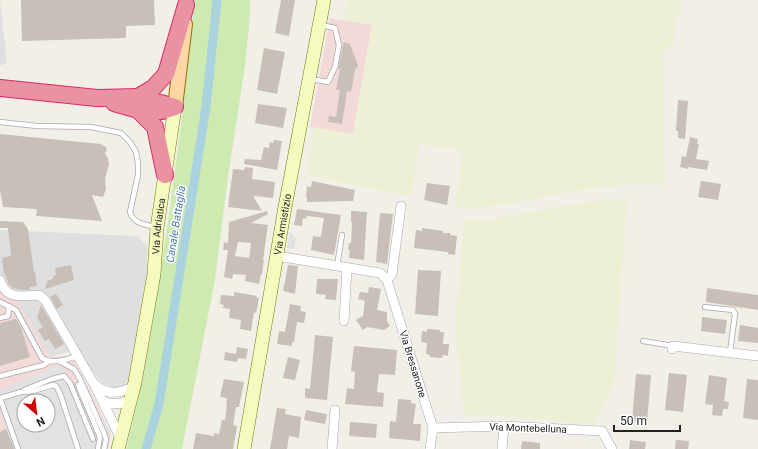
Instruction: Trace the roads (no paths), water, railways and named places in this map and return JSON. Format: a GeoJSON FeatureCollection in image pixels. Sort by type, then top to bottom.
{"type":"FeatureCollection","features":[{"type":"Feature","properties":{"kind":"highway"},"geometry":{"type":"LineString","coordinates":[[138,103],[166,74],[186,3]]}},
{"type":"Feature","properties":{"kind":"highway"},"geometry":{"type":"LineString","coordinates":[[0,88],[175,107]]}},
{"type":"Feature","properties":{"kind":"highway"},"geometry":{"type":"LineString","coordinates":[[138,103],[155,127],[165,175]]}},
{"type":"Feature","properties":{"kind":"main road","name":"Via Adriatica"},"geometry":{"type":"LineString","coordinates":[[175,107],[185,31],[186,3]]}},
{"type":"Feature","properties":{"kind":"street","name":"Via Armistizio"},"geometry":{"type":"LineString","coordinates":[[244,449],[278,256],[285,207],[324,0]]}},
{"type":"Feature","properties":{"kind":"street","name":"Via Adriatica"},"geometry":{"type":"LineString","coordinates":[[120,444],[134,387],[154,274],[157,228],[175,107]]}},
{"type":"Feature","properties":{"kind":"street"},"geometry":{"type":"LineString","coordinates":[[278,256],[380,273],[387,280],[392,274],[401,206]]}},
{"type":"Feature","properties":{"kind":"street"},"geometry":{"type":"LineString","coordinates":[[344,321],[347,268]]}},
{"type":"Feature","properties":{"kind":"street"},"geometry":{"type":"LineString","coordinates":[[0,280],[2,292],[20,296],[39,295],[43,297],[79,356],[103,401],[120,444]]}},
{"type":"Feature","properties":{"kind":"street","name":"Via Bressanone"},"geometry":{"type":"LineString","coordinates":[[387,280],[433,428],[430,449]]}},
{"type":"Feature","properties":{"kind":"street"},"geometry":{"type":"LineString","coordinates":[[672,347],[758,356]]}},
{"type":"Feature","properties":{"kind":"street"},"geometry":{"type":"LineString","coordinates":[[94,384],[111,393],[121,392],[134,387]]}},
{"type":"Feature","properties":{"kind":"street"},"geometry":{"type":"LineString","coordinates":[[103,401],[108,404],[121,404],[131,400]]}},
{"type":"Feature","properties":{"kind":"street"},"geometry":{"type":"LineString","coordinates":[[332,449],[335,410]]}},
{"type":"Feature","properties":{"kind":"street"},"geometry":{"type":"LineString","coordinates":[[502,449],[504,426]]}},
{"type":"Feature","properties":{"kind":"street","name":"Via Montebelluna"},"geometry":{"type":"LineString","coordinates":[[433,428],[504,426],[602,431],[612,449]]}},
{"type":"Feature","properties":{"kind":"lane"},"geometry":{"type":"LineString","coordinates":[[309,79],[328,82],[335,67],[339,45],[335,28],[319,25]]}},
{"type":"Feature","properties":{"kind":"lane"},"geometry":{"type":"LineString","coordinates":[[0,122],[45,126],[91,127],[121,134],[130,142],[136,152],[138,163],[138,175],[130,212],[136,222],[157,228]]}},
{"type":"Feature","properties":{"kind":"lane"},"geometry":{"type":"LineString","coordinates":[[337,266],[342,235]]}},
{"type":"Feature","properties":{"kind":"lane"},"geometry":{"type":"LineString","coordinates":[[0,302],[16,310],[42,358],[49,361],[59,361],[79,356]]}},
{"type":"Feature","properties":{"kind":"lane"},"geometry":{"type":"LineString","coordinates":[[0,318],[8,316],[9,306]]}},
{"type":"Feature","properties":{"kind":"lane"},"geometry":{"type":"LineString","coordinates":[[705,307],[734,310],[735,314],[730,352]]}},
{"type":"Feature","properties":{"kind":"lane"},"geometry":{"type":"LineString","coordinates":[[643,341],[672,347]]}},
{"type":"Feature","properties":{"kind":"lane"},"geometry":{"type":"LineString","coordinates":[[0,376],[44,365],[49,361]]}},
{"type":"Feature","properties":{"kind":"lane"},"geometry":{"type":"LineString","coordinates":[[59,361],[74,369],[80,379],[104,433],[106,440],[104,449]]}},
{"type":"Feature","properties":{"kind":"lane"},"geometry":{"type":"LineString","coordinates":[[18,449],[0,398],[21,392],[52,378],[64,376],[70,383],[93,439]]}},
{"type":"Feature","properties":{"kind":"lane"},"geometry":{"type":"LineString","coordinates":[[78,385],[100,437],[98,449]]}},
{"type":"Feature","properties":{"kind":"lane"},"geometry":{"type":"LineString","coordinates":[[21,392],[33,391],[47,386],[56,386],[60,393],[78,449]]}},
{"type":"Feature","properties":{"kind":"waterway","name":"Canale Battaglia"},"geometry":{"type":"LineString","coordinates":[[146,449],[159,404],[206,107],[217,0]]}}]}
